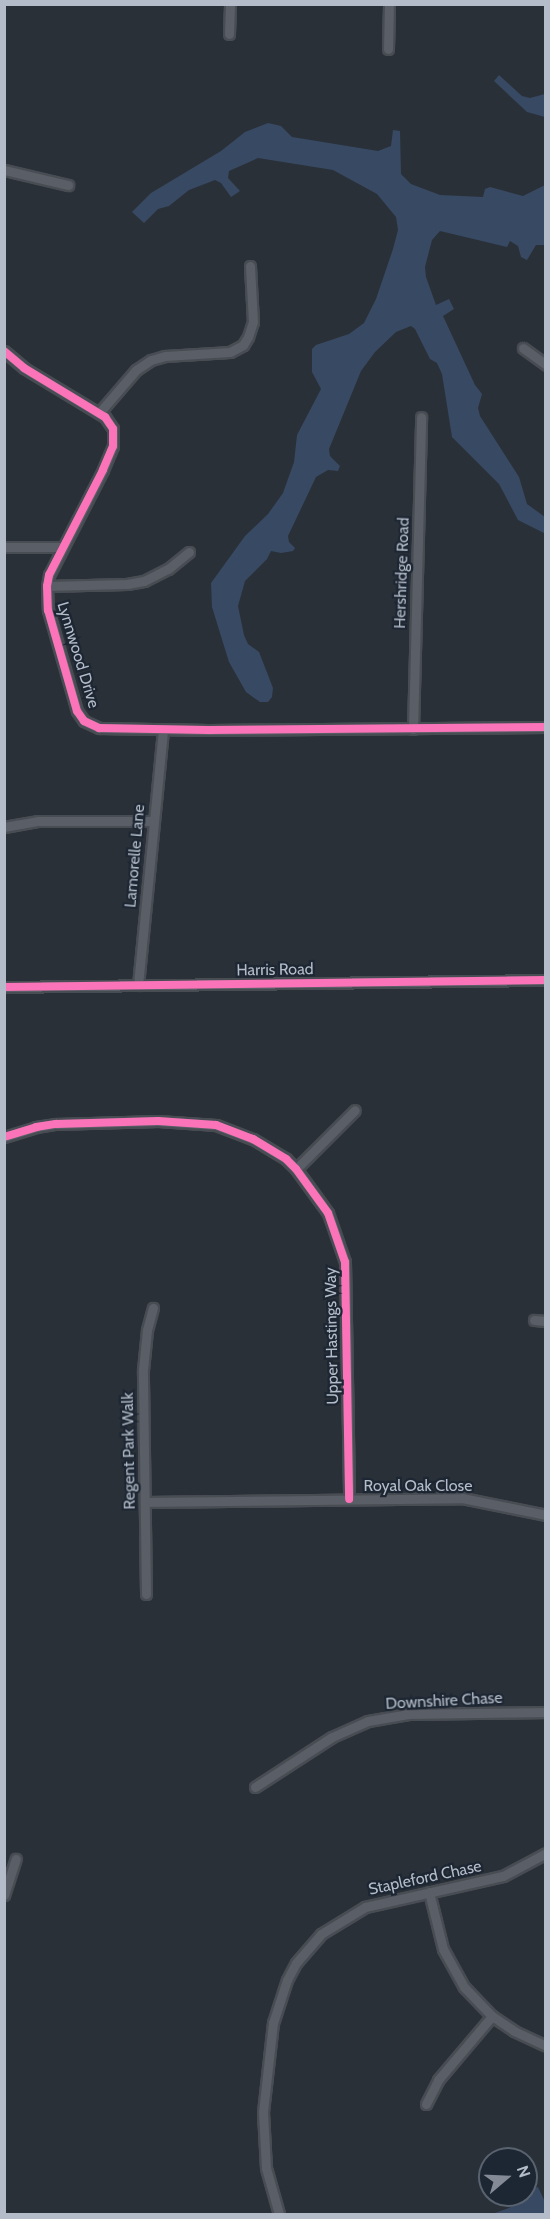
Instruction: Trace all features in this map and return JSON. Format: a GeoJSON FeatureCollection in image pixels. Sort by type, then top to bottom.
{"type":"FeatureCollection","features":[{"type":"Feature","properties":{"kind":"street"},"geometry":{"type":"LineString","coordinates":[[229,34],[230,4]]}},
{"type":"Feature","properties":{"kind":"street"},"geometry":{"type":"LineString","coordinates":[[388,50],[389,4]]}},
{"type":"Feature","properties":{"kind":"street"},"geometry":{"type":"LineString","coordinates":[[4,170],[68,185]]}},
{"type":"Feature","properties":{"kind":"street"},"geometry":{"type":"LineString","coordinates":[[4,351],[24,368],[99,412],[136,370],[152,360],[165,356],[230,352],[243,345],[253,322],[250,266]]}},
{"type":"Feature","properties":{"kind":"street"},"geometry":{"type":"LineString","coordinates":[[524,348],[546,365]]}},
{"type":"Feature","properties":{"kind":"street","name":"Lynnwood Drive"},"geometry":{"type":"LineString","coordinates":[[99,412],[113,429],[113,446],[49,574],[47,586],[48,610],[77,711],[84,721],[99,728],[163,729],[546,727]]}},
{"type":"Feature","properties":{"kind":"street","name":"Hershridge Road"},"geometry":{"type":"LineString","coordinates":[[413,729],[421,417]]}},
{"type":"Feature","properties":{"kind":"street"},"geometry":{"type":"LineString","coordinates":[[4,547],[63,547]]}},
{"type":"Feature","properties":{"kind":"street"},"geometry":{"type":"LineString","coordinates":[[47,586],[127,584],[144,581],[168,569],[189,552]]}},
{"type":"Feature","properties":{"kind":"street","name":"Lamorelle Lane"},"geometry":{"type":"LineString","coordinates":[[138,985],[163,729]]}},
{"type":"Feature","properties":{"kind":"street"},"geometry":{"type":"LineString","coordinates":[[4,827],[38,821],[154,821]]}},
{"type":"Feature","properties":{"kind":"street","name":"Harris Road"},"geometry":{"type":"LineString","coordinates":[[4,987],[546,980]]}},
{"type":"Feature","properties":{"kind":"street"},"geometry":{"type":"LineString","coordinates":[[296,1168],[355,1110]]}},
{"type":"Feature","properties":{"kind":"street","name":"Upper Hastings Way"},"geometry":{"type":"LineString","coordinates":[[4,1137],[36,1127],[56,1124],[158,1121],[206,1124],[233,1130],[253,1139],[286,1159],[296,1168],[328,1213],[345,1262],[349,1499]]}},
{"type":"Feature","properties":{"kind":"street","name":"Regent Park Walk"},"geometry":{"type":"LineString","coordinates":[[146,1594],[143,1370],[147,1330],[153,1308]]}},
{"type":"Feature","properties":{"kind":"street"},"geometry":{"type":"LineString","coordinates":[[534,1320],[546,1321]]}},
{"type":"Feature","properties":{"kind":"street","name":"Royal Oak Close"},"geometry":{"type":"LineString","coordinates":[[145,1502],[462,1498],[546,1515]]}},
{"type":"Feature","properties":{"kind":"street","name":"Downshire Chase"},"geometry":{"type":"LineString","coordinates":[[255,1787],[332,1737],[368,1721],[408,1714],[546,1712]]}},
{"type":"Feature","properties":{"kind":"street","name":"Stapleford Chase"},"geometry":{"type":"LineString","coordinates":[[279,2214],[266,2168],[263,2112],[273,2023],[287,1980],[308,1948],[349,1915],[382,1901],[503,1876],[546,1853]]}},
{"type":"Feature","properties":{"kind":"street"},"geometry":{"type":"LineString","coordinates":[[4,1895],[16,1859]]}},
{"type":"Feature","properties":{"kind":"street"},"geometry":{"type":"LineString","coordinates":[[429,1892],[436,1929],[453,1969],[472,1997],[492,2016],[514,2031],[546,2046]]}},
{"type":"Feature","properties":{"kind":"street"},"geometry":{"type":"LineString","coordinates":[[426,2104],[438,2080],[492,2016]]}},
{"type":"Feature","properties":{"kind":"water"},"geometry":{"type":"Polygon","coordinates":[[[499,75],[522,96],[530,98],[545,94],[545,117],[527,112],[494,81],[499,75]]]}},
{"type":"Feature","properties":{"kind":"water"},"geometry":{"type":"Polygon","coordinates":[[[268,123],[281,126],[292,137],[378,151],[391,146],[393,130],[400,131],[401,174],[411,184],[440,195],[483,197],[485,189],[490,187],[523,196],[545,185],[545,245],[536,245],[527,260],[521,257],[518,246],[510,241],[507,247],[440,231],[432,240],[425,267],[426,277],[436,305],[449,299],[454,309],[443,316],[475,385],[482,394],[478,408],[480,416],[519,477],[527,504],[545,517],[546,534],[518,520],[499,484],[452,437],[442,374],[437,363],[430,359],[415,329],[411,326],[396,332],[375,352],[361,371],[329,449],[330,456],[340,466],[338,471],[328,470],[316,477],[288,536],[289,542],[295,548],[293,551],[281,553],[271,551],[267,559],[245,581],[238,606],[244,635],[248,644],[259,652],[273,688],[272,697],[268,702],[260,702],[246,692],[229,662],[212,607],[211,583],[245,536],[268,514],[283,493],[294,462],[297,435],[321,389],[312,372],[312,349],[316,345],[349,334],[364,323],[376,299],[393,249],[398,230],[396,217],[377,194],[333,170],[258,158],[229,171],[228,178],[240,191],[231,197],[221,183],[215,180],[189,190],[169,206],[158,209],[144,223],[132,212],[151,193],[221,151],[245,132],[268,123]]]}},
{"type":"Feature","properties":{"kind":"water"},"geometry":{"type":"Polygon","coordinates":[[[538,2187],[545,2202],[545,2214],[492,2214],[509,2208],[538,2207],[538,2187]]]}},
{"type":"Feature","properties":{"kind":"cycle path"},"geometry":{"type":"LineString","coordinates":[[4,351],[24,368],[105,417],[113,429],[113,446],[103,470],[49,575],[47,586],[48,610],[77,711],[84,721],[99,728],[208,730],[546,727]]}},
{"type":"Feature","properties":{"kind":"cycle path"},"geometry":{"type":"LineString","coordinates":[[4,987],[546,980]]}},
{"type":"Feature","properties":{"kind":"cycle path"},"geometry":{"type":"LineString","coordinates":[[4,1137],[36,1127],[56,1124],[158,1121],[216,1125],[253,1139],[286,1159],[296,1169],[328,1213],[345,1262],[349,1499]]}}]}
